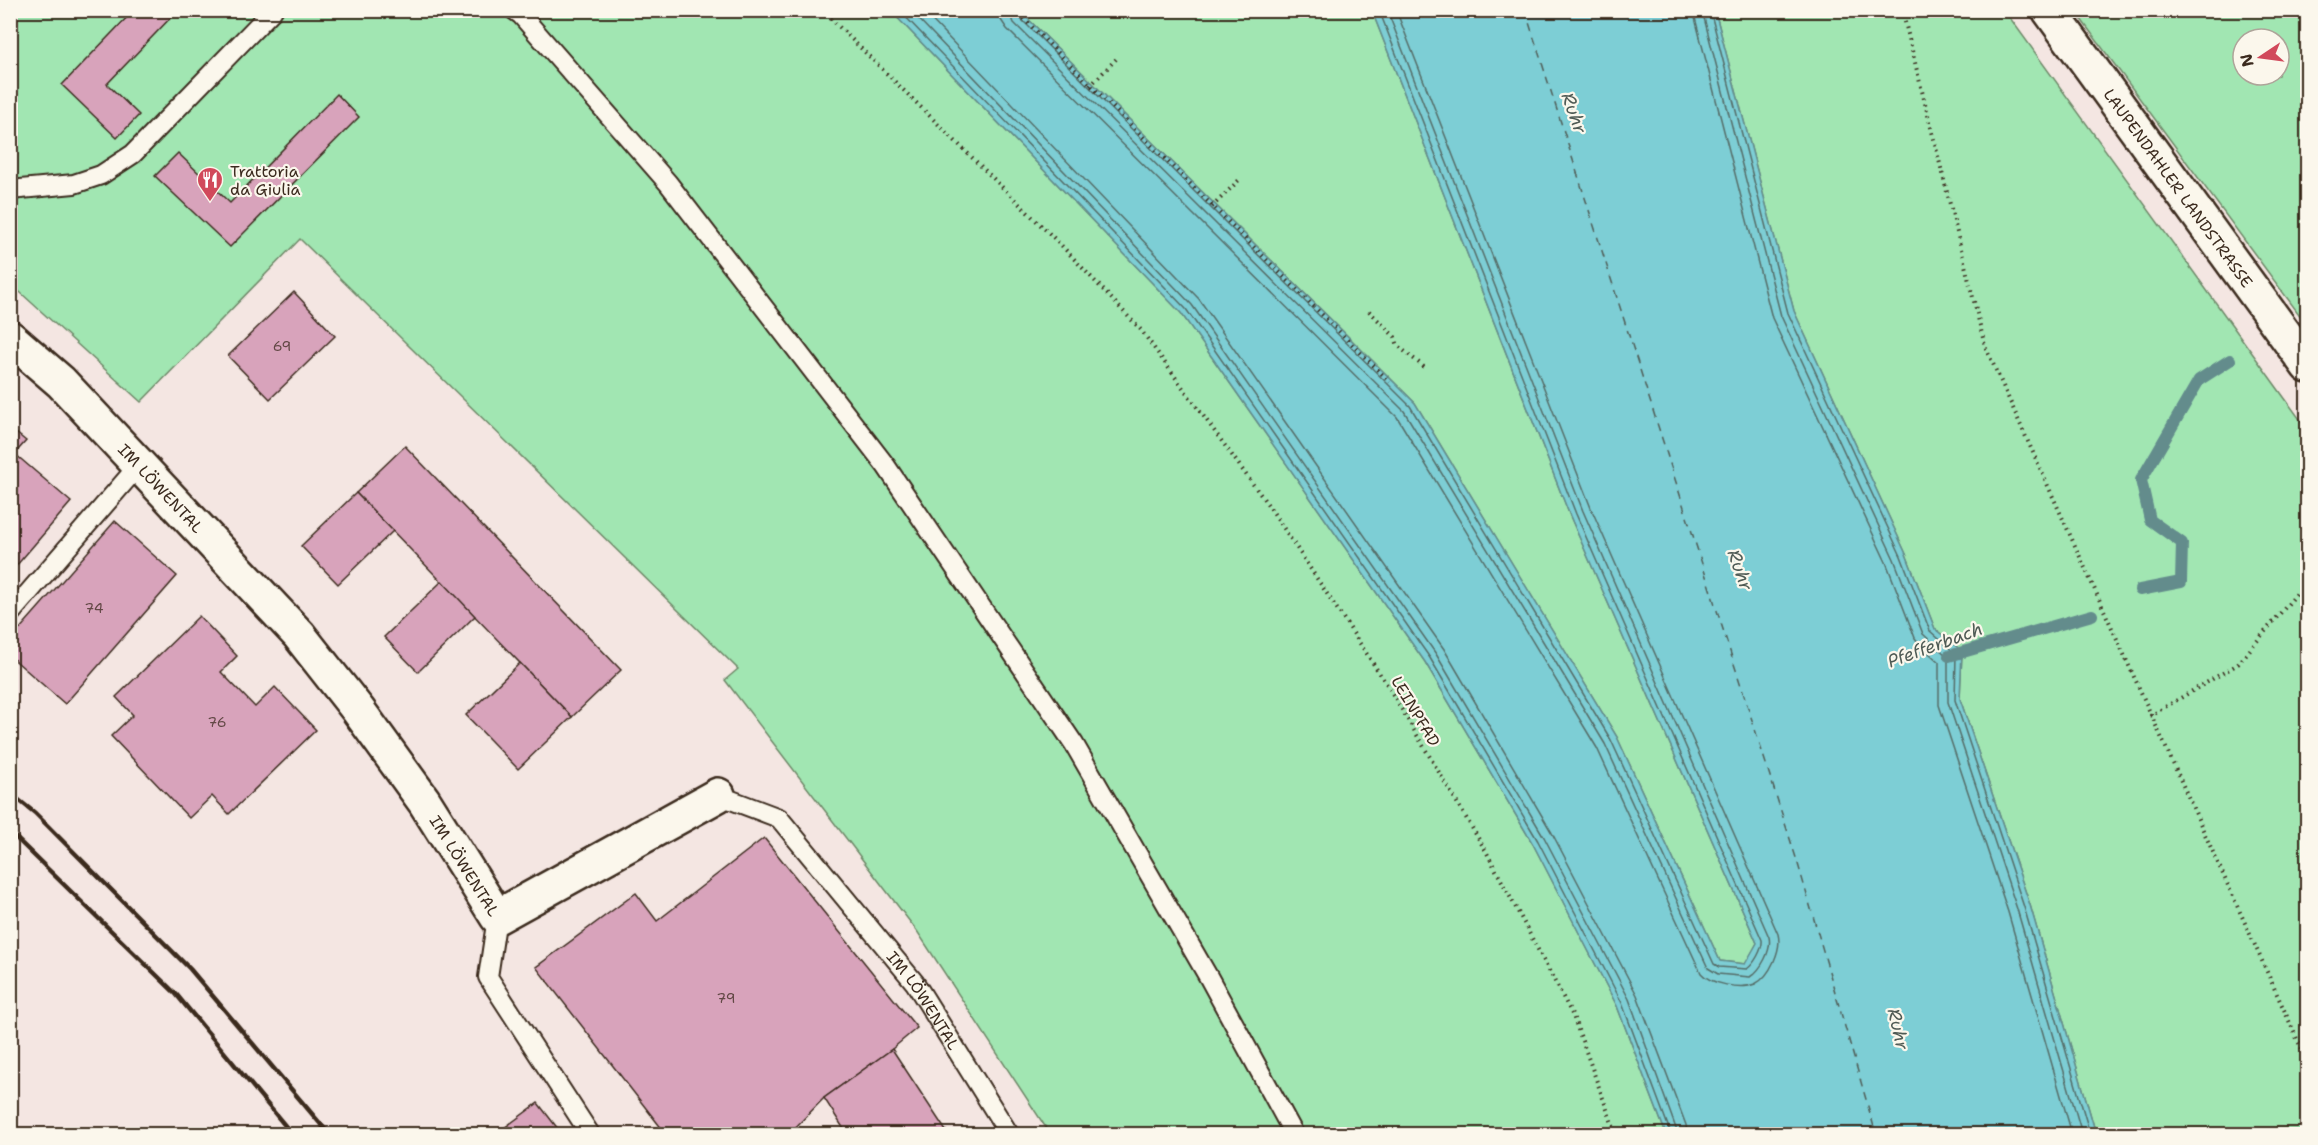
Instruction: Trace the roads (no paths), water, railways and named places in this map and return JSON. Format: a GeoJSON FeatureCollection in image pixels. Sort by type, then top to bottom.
{"type":"FeatureCollection","features":[{"type":"Feature","properties":{"kind":"street","name":"LAUPENDAHLER LANDSTRASSE"},"geometry":{"type":"LineString","coordinates":[[2049,10],[2307,366]]}},
{"type":"Feature","properties":{"kind":"street","name":"IM LÖWENTAL"},"geometry":{"type":"LineString","coordinates":[[10,338],[61,382],[299,635],[358,710],[424,801],[497,917],[717,795]]}},
{"type":"Feature","properties":{"kind":"lane"},"geometry":{"type":"LineString","coordinates":[[10,190],[74,184],[101,176],[133,154],[273,10]]}},
{"type":"Feature","properties":{"kind":"lane"},"geometry":{"type":"LineString","coordinates":[[520,12],[668,183],[886,466],[1074,744],[1209,978],[1294,1134]]}},
{"type":"Feature","properties":{"kind":"lane"},"geometry":{"type":"LineString","coordinates":[[10,614],[139,465]]}},
{"type":"Feature","properties":{"kind":"lane","name":"IM LÖWENTAL"},"geometry":{"type":"LineString","coordinates":[[717,795],[779,818],[915,983],[1009,1134]]}},
{"type":"Feature","properties":{"kind":"lane"},"geometry":{"type":"LineString","coordinates":[[497,917],[488,977],[590,1134]]}},
{"type":"Feature","properties":{"kind":"water","name":"Ruhr"},"geometry":{"type":"Polygon","coordinates":[[[891,11],[1020,11],[1415,403],[1617,737],[1720,961],[1745,964],[1757,943],[1570,516],[1372,11],[1715,11],[1794,311],[1906,554],[1935,629],[1962,651],[1960,699],[2030,905],[2096,1134],[1666,1134],[1617,1006],[1533,844],[1425,662],[1181,313],[891,11]]]}},
{"type":"Feature","properties":{"kind":"waterway","name":"Pfefferbach"},"geometry":{"type":"LineString","coordinates":[[2140,590],[2181,582],[2182,543],[2150,520],[2141,480],[2199,380],[2230,360]]}},
{"type":"Feature","properties":{"kind":"waterway","name":"Pfefferbach"},"geometry":{"type":"LineString","coordinates":[[1949,656],[2092,615]]}},
{"type":"Feature","properties":{"kind":"railway"},"geometry":{"type":"LineString","coordinates":[[10,793],[35,813],[190,969],[329,1134]]}},
{"type":"Feature","properties":{"kind":"railway"},"geometry":{"type":"LineString","coordinates":[[10,832],[176,994],[292,1134]]}},
{"type":"Feature","properties":{"kind":"place","name":"Trattoria da Giulia"},"geometry":{"type":"Point","coordinates":[210,203]}}]}
